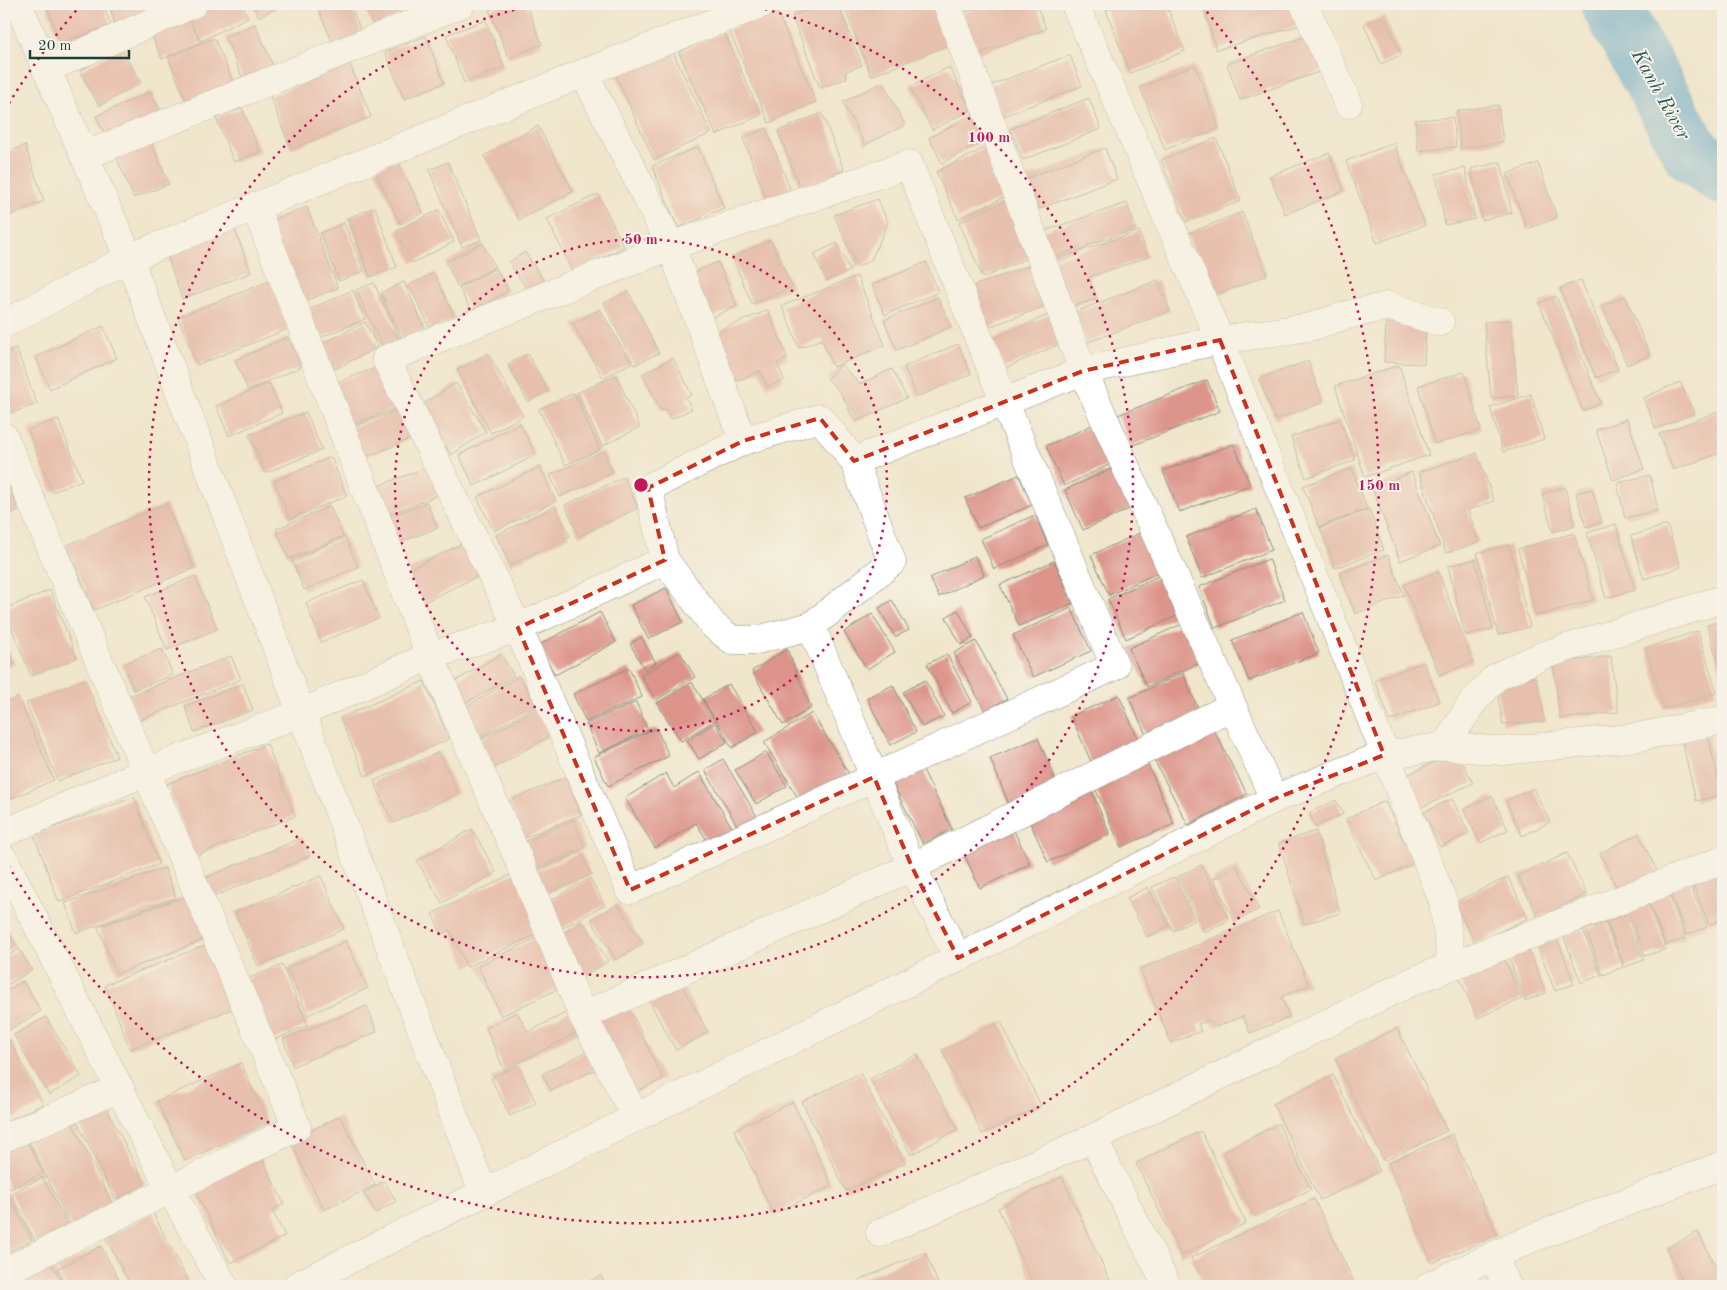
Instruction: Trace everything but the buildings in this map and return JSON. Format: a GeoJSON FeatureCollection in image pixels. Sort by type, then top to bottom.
{"type":"FeatureCollection","features":[{"type":"Feature","properties":{"kind":"street"},"geometry":{"type":"LineString","coordinates":[[18,4],[129,258],[483,1192]]}},
{"type":"Feature","properties":{"kind":"street"},"geometry":{"type":"LineString","coordinates":[[46,69],[193,4]]}},
{"type":"Feature","properties":{"kind":"street"},"geometry":{"type":"LineString","coordinates":[[84,156],[461,4]]}},
{"type":"Feature","properties":{"kind":"street"},"geometry":{"type":"LineString","coordinates":[[4,324],[129,258],[584,73],[761,4]]}},
{"type":"Feature","properties":{"kind":"street"},"geometry":{"type":"LineString","coordinates":[[947,4],[1083,371],[1274,799]]}},
{"type":"Feature","properties":{"kind":"street"},"geometry":{"type":"LineString","coordinates":[[1075,4],[1220,340],[1443,901],[1452,966]]}},
{"type":"Feature","properties":{"kind":"street"},"geometry":{"type":"LineString","coordinates":[[1304,4],[1348,104]]}},
{"type":"Feature","properties":{"kind":"street"},"geometry":{"type":"LineString","coordinates":[[584,73],[671,246],[743,441]]}},
{"type":"Feature","properties":{"kind":"street"},"geometry":{"type":"LineString","coordinates":[[909,164],[1004,401],[1115,666],[630,890],[518,628],[386,360],[671,246],[909,164]]}},
{"type":"Feature","properties":{"kind":"street"},"geometry":{"type":"LineString","coordinates":[[255,206],[430,656],[525,874],[583,1016],[636,1118]]}},
{"type":"Feature","properties":{"kind":"street"},"geometry":{"type":"LineString","coordinates":[[854,461],[1083,371],[1220,340],[1310,327],[1347,315],[1388,306],[1440,322]]}},
{"type":"Feature","properties":{"kind":"street"},"geometry":{"type":"LineString","coordinates":[[820,418],[854,461],[892,562],[811,626],[756,640],[732,640],[713,625],[665,560],[648,488],[743,441],[820,418]]}},
{"type":"Feature","properties":{"kind":"street"},"geometry":{"type":"LineString","coordinates":[[4,1272],[297,1127],[147,771],[6,445]]}},
{"type":"Feature","properties":{"kind":"street"},"geometry":{"type":"LineString","coordinates":[[4,832],[147,771],[301,714],[430,656],[518,628],[665,560]]}},
{"type":"Feature","properties":{"kind":"street"},"geometry":{"type":"LineString","coordinates":[[1445,746],[1472,703],[1496,677],[1541,656],[1723,599]]}},
{"type":"Feature","properties":{"kind":"street"},"geometry":{"type":"LineString","coordinates":[[811,626],[912,867],[958,958]]}},
{"type":"Feature","properties":{"kind":"street"},"geometry":{"type":"LineString","coordinates":[[583,1016],[912,867],[1232,706]]}},
{"type":"Feature","properties":{"kind":"street"},"geometry":{"type":"LineString","coordinates":[[296,1286],[1274,799],[1384,755],[1445,746],[1513,750],[1638,737],[1723,720]]}},
{"type":"Feature","properties":{"kind":"street"},"geometry":{"type":"LineString","coordinates":[[4,859],[170,1189],[224,1286]]}},
{"type":"Feature","properties":{"kind":"street"},"geometry":{"type":"LineString","coordinates":[[880,1234],[1093,1138],[1378,997],[1452,966],[1723,860]]}},
{"type":"Feature","properties":{"kind":"street"},"geometry":{"type":"LineString","coordinates":[[4,1138],[120,1088]]}},
{"type":"Feature","properties":{"kind":"street"},"geometry":{"type":"LineString","coordinates":[[1093,1138],[1167,1286]]}},
{"type":"Feature","properties":{"kind":"street"},"geometry":{"type":"LineString","coordinates":[[1429,1286],[1530,1239],[1723,1164]]}},
{"type":"Feature","properties":{"kind":"street"},"geometry":{"type":"LineString","coordinates":[[1493,1256],[1507,1286]]}},
{"type":"Feature","properties":{"kind":"highlighted area"},"geometry":{"type":"Polygon","coordinates":[[[1220,340],[1384,755],[1274,799],[958,958],[912,867],[874,777],[630,890],[518,628],[665,560],[648,488],[743,441],[820,418],[854,461],[1083,371],[1220,340]]]}},
{"type":"Feature","properties":{"kind":"waterway","name":"Kanh River"},"geometry":{"type":"LineString","coordinates":[[1610,4],[1692,153],[1723,176]]}}]}
